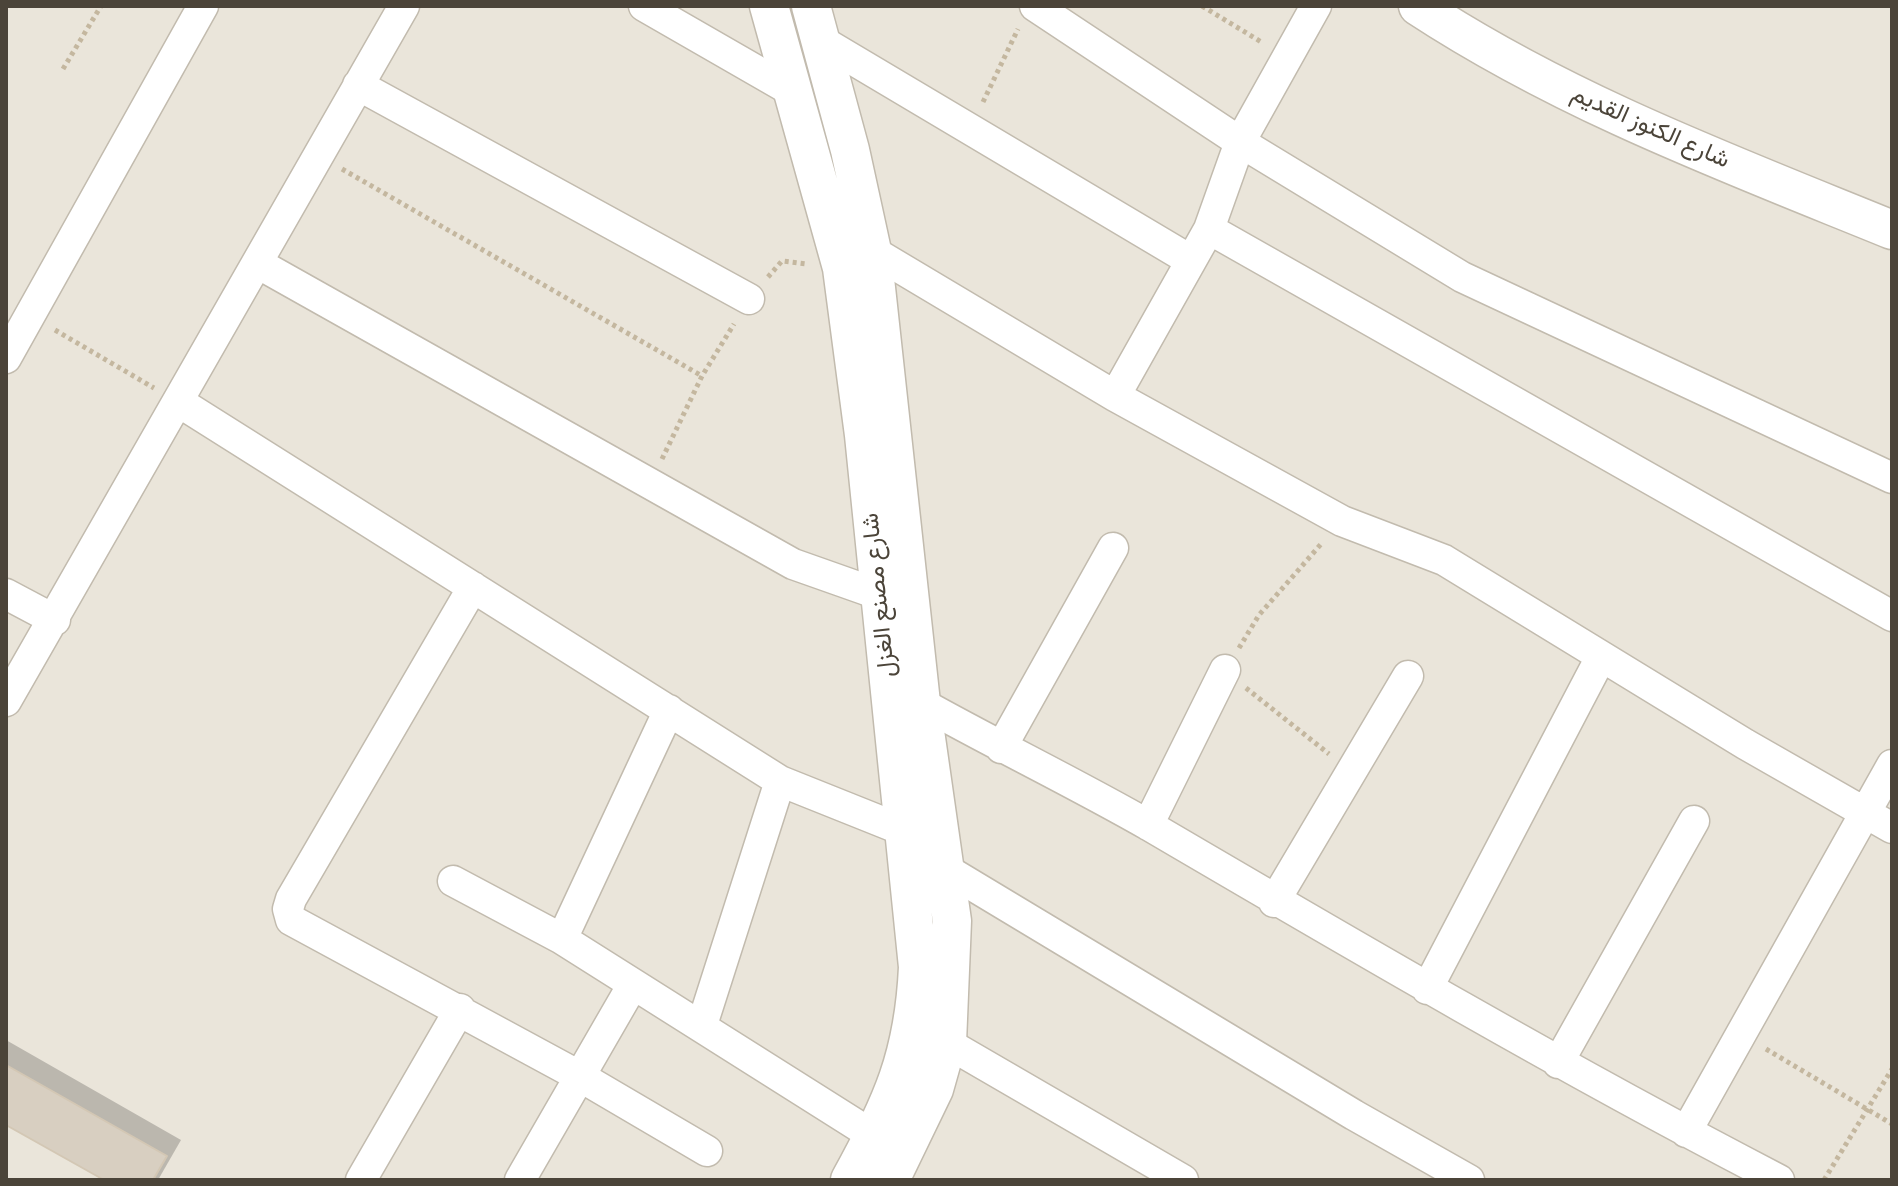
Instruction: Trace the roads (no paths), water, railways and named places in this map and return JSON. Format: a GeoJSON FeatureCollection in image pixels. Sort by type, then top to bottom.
{"type":"FeatureCollection","features":[{"type":"Feature","properties":{"kind":"street"},"geometry":{"type":"LineString","coordinates":[[6,358],[203,6]]}},
{"type":"Feature","properties":{"kind":"street"},"geometry":{"type":"LineString","coordinates":[[6,701],[404,6]]}},
{"type":"Feature","properties":{"kind":"street"},"geometry":{"type":"LineString","coordinates":[[644,6],[797,94]]}},
{"type":"Feature","properties":{"kind":"street","name":"شارع مصنع الغزل"},"geometry":{"type":"LineString","coordinates":[[769,6],[797,94],[857,259],[947,870],[952,921],[947,1043],[934,1089],[894,1179]]}},
{"type":"Feature","properties":{"kind":"street"},"geometry":{"type":"LineString","coordinates":[[1115,396],[1209,229],[1240,142],[1316,6]]}},
{"type":"Feature","properties":{"kind":"street","name":"شارع الكنوز القديم"},"geometry":{"type":"LineString","coordinates":[[1418,6],[1609,114],[1892,230]]}},
{"type":"Feature","properties":{"kind":"street"},"geometry":{"type":"LineString","coordinates":[[1029,13],[1462,277],[1892,478]]}},
{"type":"Feature","properties":{"kind":"street"},"geometry":{"type":"LineString","coordinates":[[816,23],[969,130],[1190,260]]}},
{"type":"Feature","properties":{"kind":"street","name":"شارع مصنع الغزل"},"geometry":{"type":"LineString","coordinates":[[816,23],[850,150],[864,435],[918,967],[916,1012],[903,1069],[874,1136],[850,1180]]}},
{"type":"Feature","properties":{"kind":"street"},"geometry":{"type":"LineString","coordinates":[[358,85],[749,299]]}},
{"type":"Feature","properties":{"kind":"street"},"geometry":{"type":"LineString","coordinates":[[1209,229],[1892,616]]}},
{"type":"Feature","properties":{"kind":"street"},"geometry":{"type":"LineString","coordinates":[[857,259],[1342,521],[1444,560],[1601,657],[1879,821]]}},
{"type":"Feature","properties":{"kind":"street"},"geometry":{"type":"LineString","coordinates":[[259,264],[793,564],[878,594]]}},
{"type":"Feature","properties":{"kind":"street"},"geometry":{"type":"LineString","coordinates":[[179,402],[780,781],[905,831]]}},
{"type":"Feature","properties":{"kind":"street"},"geometry":{"type":"LineString","coordinates":[[1001,748],[1113,548]]}},
{"type":"Feature","properties":{"kind":"street"},"geometry":{"type":"LineString","coordinates":[[473,587],[288,909],[291,920],[460,1009],[707,1151]]}},
{"type":"Feature","properties":{"kind":"street"},"geometry":{"type":"LineString","coordinates":[[6,594],[55,620]]}},
{"type":"Feature","properties":{"kind":"street"},"geometry":{"type":"LineString","coordinates":[[1427,989],[1601,657]]}},
{"type":"Feature","properties":{"kind":"street"},"geometry":{"type":"LineString","coordinates":[[1148,825],[1225,670]]}},
{"type":"Feature","properties":{"kind":"street"},"geometry":{"type":"LineString","coordinates":[[1274,902],[1408,676]]}},
{"type":"Feature","properties":{"kind":"street"},"geometry":{"type":"LineString","coordinates":[[921,703],[1148,825],[1274,902],[1558,1063],[1779,1180]]}},
{"type":"Feature","properties":{"kind":"street"},"geometry":{"type":"LineString","coordinates":[[562,939],[669,710]]}},
{"type":"Feature","properties":{"kind":"street"},"geometry":{"type":"LineString","coordinates":[[1686,1132],[1741,1034],[1879,821],[1892,765]]}},
{"type":"Feature","properties":{"kind":"street"},"geometry":{"type":"LineString","coordinates":[[702,1025],[780,781]]}},
{"type":"Feature","properties":{"kind":"street"},"geometry":{"type":"LineString","coordinates":[[1558,1063],[1694,821]]}},
{"type":"Feature","properties":{"kind":"street"},"geometry":{"type":"LineString","coordinates":[[947,870],[1340,1107],[1469,1180]]}},
{"type":"Feature","properties":{"kind":"street"},"geometry":{"type":"LineString","coordinates":[[453,881],[562,939],[874,1136]]}},
{"type":"Feature","properties":{"kind":"street"},"geometry":{"type":"LineString","coordinates":[[520,1180],[632,986]]}},
{"type":"Feature","properties":{"kind":"street"},"geometry":{"type":"LineString","coordinates":[[361,1180],[460,1009]]}},
{"type":"Feature","properties":{"kind":"street"},"geometry":{"type":"LineString","coordinates":[[947,1043],[1183,1180]]}}]}
